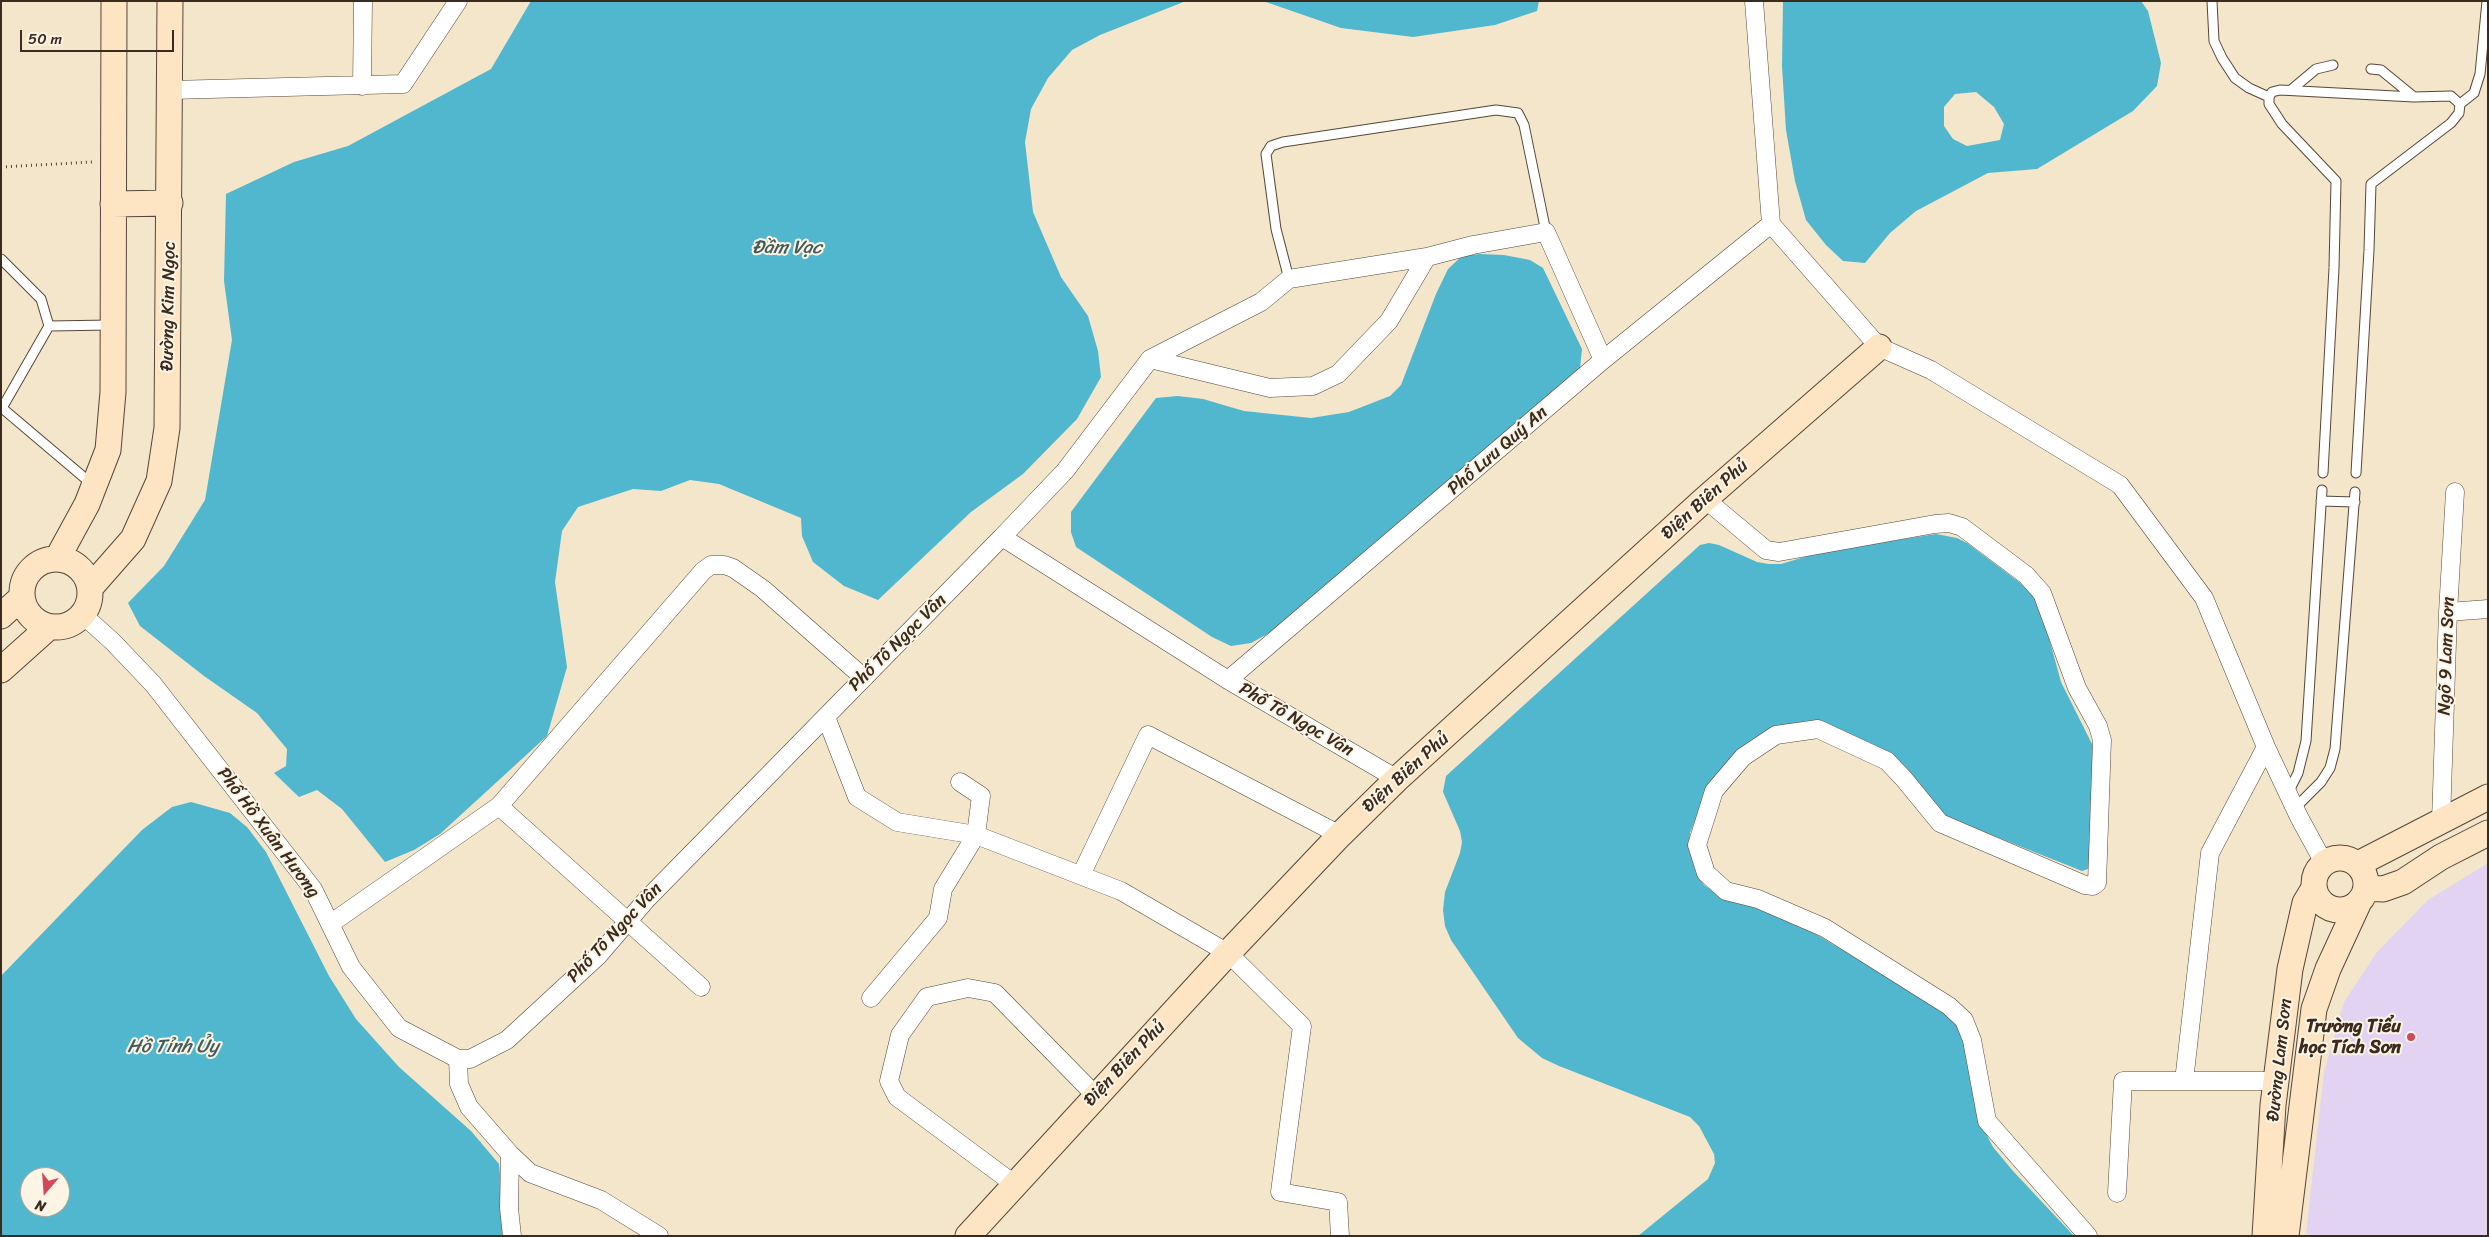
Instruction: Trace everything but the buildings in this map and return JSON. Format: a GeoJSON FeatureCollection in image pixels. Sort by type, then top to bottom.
{"type":"FeatureCollection","features":[{"type":"Feature","properties":{"kind":"main road"},"geometry":{"type":"LineString","coordinates":[[57,559],[94,486],[108,450],[113,392],[114,1]]}},
{"type":"Feature","properties":{"kind":"main road","name":"Đường Kim Ngọc"},"geometry":{"type":"LineString","coordinates":[[90,588],[133,539],[159,481],[167,428],[170,1]]}},
{"type":"Feature","properties":{"kind":"main road"},"geometry":{"type":"LineString","coordinates":[[113,204],[170,203]]}},
{"type":"Feature","properties":{"kind":"main road","name":"Điện Biên Phủ"},"geometry":{"type":"LineString","coordinates":[[968,1236],[1228,953],[1340,835],[1397,779],[1705,499],[1879,347]]}},
{"type":"Feature","properties":{"kind":"main road"},"geometry":{"type":"LineString","coordinates":[[57,559],[76,566],[87,578],[90,588],[90,602],[83,615],[68,626],[49,627],[30,616],[22,597],[24,581],[32,568],[41,562],[57,559]]}},
{"type":"Feature","properties":{"kind":"main road"},"geometry":{"type":"LineString","coordinates":[[1,616],[22,597]]}},
{"type":"Feature","properties":{"kind":"main road"},"geometry":{"type":"LineString","coordinates":[[1,670],[49,627]]}},
{"type":"Feature","properties":{"kind":"main road"},"geometry":{"type":"LineString","coordinates":[[2358,864],[2488,797]]}},
{"type":"Feature","properties":{"kind":"main road"},"geometry":{"type":"LineString","coordinates":[[2362,896],[2403,882],[2441,857],[2488,833]]}},
{"type":"Feature","properties":{"kind":"main road"},"geometry":{"type":"LineString","coordinates":[[2341,858],[2358,864],[2366,880],[2362,896],[2350,909],[2331,909],[2317,897],[2314,888],[2318,870],[2324,863],[2341,858]]}},
{"type":"Feature","properties":{"kind":"main road","name":"Đường Lam Sơn"},"geometry":{"type":"LineString","coordinates":[[2265,1236],[2276,1081],[2290,970],[2304,903],[2314,888]]}},
{"type":"Feature","properties":{"kind":"main road","name":"Đường Lam Sơn"},"geometry":{"type":"LineString","coordinates":[[2286,1236],[2314,1009],[2328,969],[2362,896]]}},
{"type":"Feature","properties":{"kind":"street"},"geometry":{"type":"LineString","coordinates":[[362,86],[363,1]]}},
{"type":"Feature","properties":{"kind":"street"},"geometry":{"type":"LineString","coordinates":[[170,90],[403,84],[458,1]]}},
{"type":"Feature","properties":{"kind":"street"},"geometry":{"type":"LineString","coordinates":[[1754,1],[1770,224],[1879,347],[1931,370],[2120,485],[2204,598],[2266,748],[2324,863]]}},
{"type":"Feature","properties":{"kind":"street","name":"Phố Lưu Quý An"},"geometry":{"type":"LineString","coordinates":[[1228,680],[1603,360],[1770,224]]}},
{"type":"Feature","properties":{"kind":"street"},"geometry":{"type":"LineString","coordinates":[[1002,537],[1065,471],[1150,359],[1261,302],[1288,279],[1427,257],[1473,245],[1546,232],[1603,360]]}},
{"type":"Feature","properties":{"kind":"street"},"geometry":{"type":"LineString","coordinates":[[1150,359],[1270,388],[1313,386],[1338,374],[1389,321],[1427,257]]}},
{"type":"Feature","properties":{"kind":"street","name":"Ngõ 9 Lam Sơn"},"geometry":{"type":"LineString","coordinates":[[2441,821],[2448,612],[2455,492]]}},
{"type":"Feature","properties":{"kind":"street"},"geometry":{"type":"LineString","coordinates":[[1705,499],[1766,550],[1779,552],[1949,523],[1962,527],[2026,575],[2042,593],[2077,688],[2098,726],[2102,740],[2097,883],[2093,886],[2085,885],[1940,823],[1904,779],[1887,762],[1818,729],[1776,735],[1743,757],[1714,791],[1697,845],[1706,873],[1726,890],[1758,899],[1825,928],[1949,1006],[1964,1020],[1972,1040],[1987,1122],[2088,1236]]}},
{"type":"Feature","properties":{"kind":"street","name":"Phố Tô Ngọc Vân"},"geometry":{"type":"LineString","coordinates":[[458,1059],[470,1059],[507,1040],[598,956],[627,922],[1002,537],[1228,680],[1397,779]]}},
{"type":"Feature","properties":{"kind":"street"},"geometry":{"type":"LineString","coordinates":[[330,924],[499,806],[703,571],[711,565],[724,565],[733,568],[763,589],[864,678]]}},
{"type":"Feature","properties":{"kind":"street"},"geometry":{"type":"LineString","coordinates":[[2448,612],[2488,609]]}},
{"type":"Feature","properties":{"kind":"street","name":"Phố Hồ Xuân Hương"},"geometry":{"type":"LineString","coordinates":[[83,615],[113,642],[153,684],[313,889],[351,967],[399,1028],[458,1059]]}},
{"type":"Feature","properties":{"kind":"street"},"geometry":{"type":"LineString","coordinates":[[826,717],[857,797],[897,822],[976,835],[1121,891],[1228,953],[1302,1026],[1280,1192],[1338,1202],[1340,1236]]}},
{"type":"Feature","properties":{"kind":"street"},"geometry":{"type":"LineString","coordinates":[[1080,875],[1148,735],[1340,835]]}},
{"type":"Feature","properties":{"kind":"street"},"geometry":{"type":"LineString","coordinates":[[2184,1081],[2210,854],[2266,748]]}},
{"type":"Feature","properties":{"kind":"street"},"geometry":{"type":"LineString","coordinates":[[871,998],[938,918],[943,890],[976,835],[981,796],[960,782]]}},
{"type":"Feature","properties":{"kind":"street"},"geometry":{"type":"LineString","coordinates":[[499,806],[701,987]]}},
{"type":"Feature","properties":{"kind":"street"},"geometry":{"type":"LineString","coordinates":[[1014,1184],[897,1097],[888,1081],[900,1035],[927,997],[968,988],[995,993],[1096,1096]]}},
{"type":"Feature","properties":{"kind":"street"},"geometry":{"type":"LineString","coordinates":[[458,1059],[459,1084],[469,1107],[510,1154],[530,1173],[602,1200],[659,1236]]}},
{"type":"Feature","properties":{"kind":"street"},"geometry":{"type":"LineString","coordinates":[[2117,1193],[2123,1081],[2276,1081]]}},
{"type":"Feature","properties":{"kind":"street"},"geometry":{"type":"LineString","coordinates":[[510,1154],[509,1208],[512,1236]]}},
{"type":"Feature","properties":{"kind":"lane"},"geometry":{"type":"LineString","coordinates":[[2212,1],[2214,41],[2222,58],[2235,78],[2249,88],[2269,97]]}},
{"type":"Feature","properties":{"kind":"lane"},"geometry":{"type":"LineString","coordinates":[[2356,473],[2369,250],[2370,184],[2451,123],[2459,113],[2460,104],[2474,92],[2480,74],[2487,1]]}},
{"type":"Feature","properties":{"kind":"lane"},"geometry":{"type":"LineString","coordinates":[[2291,90],[2316,69],[2333,65]]}},
{"type":"Feature","properties":{"kind":"lane"},"geometry":{"type":"LineString","coordinates":[[2371,69],[2381,70],[2414,97]]}},
{"type":"Feature","properties":{"kind":"lane"},"geometry":{"type":"LineString","coordinates":[[2323,473],[2334,268],[2336,180],[2282,124],[2269,104],[2269,97],[2272,92],[2291,90],[2414,97],[2451,96],[2460,104]]}},
{"type":"Feature","properties":{"kind":"lane"},"geometry":{"type":"LineString","coordinates":[[1288,279],[1276,229],[1266,154],[1271,146],[1283,142],[1496,110],[1518,113],[1524,125],[1546,232]]}},
{"type":"Feature","properties":{"kind":"lane"},"geometry":{"type":"LineString","coordinates":[[1,259],[41,299],[49,326],[2,407],[94,486]]}},
{"type":"Feature","properties":{"kind":"lane"},"geometry":{"type":"LineString","coordinates":[[49,326],[113,325]]}},
{"type":"Feature","properties":{"kind":"lane"},"geometry":{"type":"LineString","coordinates":[[2292,800],[2306,742],[2322,490]]}},
{"type":"Feature","properties":{"kind":"lane"},"geometry":{"type":"LineString","coordinates":[[2292,800],[2321,782],[2330,768],[2335,749],[2355,492]]}},
{"type":"Feature","properties":{"kind":"lane"},"geometry":{"type":"LineString","coordinates":[[2321,501],[2355,502]]}},
{"type":"Feature","properties":{"kind":"path"},"geometry":{"type":"LineString","coordinates":[[1,167],[113,161]]}},
{"type":"Feature","properties":{"kind":"shaded area","name":"Trường Tiểu học Tích Sơn"},"geometry":{"type":"Polygon","coordinates":[[[2488,863],[2488,1236],[2321,1236],[2306,1234],[2324,1072],[2344,1002],[2377,952],[2428,900],[2488,863]]]}},
{"type":"Feature","properties":{"kind":"water","name":"Đầm Vạc"},"geometry":{"type":"Polygon","coordinates":[[[531,1],[1186,1],[1100,35],[1072,50],[1048,78],[1031,109],[1025,142],[1033,212],[1061,277],[1088,316],[1098,351],[1101,377],[1077,419],[1023,474],[971,512],[878,600],[844,586],[813,562],[802,536],[801,518],[719,484],[690,480],[661,491],[633,489],[578,507],[562,531],[555,582],[567,667],[547,736],[440,834],[414,850],[385,862],[342,809],[317,790],[299,797],[274,773],[286,766],[287,749],[257,713],[204,676],[140,626],[128,603],[164,566],[205,500],[232,340],[224,281],[226,194],[294,162],[348,146],[491,69],[531,1]]]}},
{"type":"Feature","properties":{"kind":"water"},"geometry":{"type":"Polygon","coordinates":[[[1263,1],[1539,1],[1537,11],[1495,25],[1413,37],[1341,28],[1263,1]]]}},
{"type":"Feature","properties":{"kind":"water"},"geometry":{"type":"Polygon","coordinates":[[[1783,1],[2141,1],[2148,11],[2161,63],[2157,86],[2133,111],[2037,169],[1988,173],[1916,211],[1890,233],[1865,263],[1843,261],[1826,245],[1806,220],[1795,181],[1786,130],[1782,66],[1783,1]],[[1976,92],[1955,94],[1944,107],[1944,126],[1953,139],[1967,146],[2000,140],[2004,124],[1994,107],[1976,92]]]}},
{"type":"Feature","properties":{"kind":"water"},"geometry":{"type":"Polygon","coordinates":[[[1480,254],[1504,255],[1530,260],[1543,268],[1582,349],[1580,369],[1271,632],[1251,643],[1231,646],[1212,637],[1076,547],[1071,532],[1071,512],[1156,398],[1178,396],[1203,399],[1244,411],[1311,418],[1349,412],[1390,396],[1401,385],[1436,294],[1448,269],[1462,256],[1480,254]]]}},
{"type":"Feature","properties":{"kind":"water"},"geometry":{"type":"Polygon","coordinates":[[[1936,534],[1957,538],[1967,543],[2019,582],[2031,593],[2038,605],[2061,682],[2093,746],[2092,864],[2088,869],[2082,871],[1954,820],[1942,814],[1886,755],[1783,726],[1704,799],[1690,833],[1689,848],[1696,873],[1704,885],[1717,894],[1809,930],[1940,1008],[1954,1021],[1963,1035],[1980,1122],[1993,1147],[2074,1236],[1638,1236],[1708,1179],[1715,1163],[1714,1154],[1699,1126],[1690,1117],[1559,1066],[1542,1058],[1518,1038],[1451,940],[1445,926],[1443,910],[1445,892],[1460,853],[1462,842],[1460,831],[1443,792],[1446,776],[1700,545],[1709,543],[1719,545],[1757,562],[1781,564],[1821,552],[1936,534]]]}},
{"type":"Feature","properties":{"kind":"water","name":"Hồ Tỉnh Ủy"},"geometry":{"type":"Polygon","coordinates":[[[191,802],[230,813],[247,827],[266,852],[329,976],[356,1019],[399,1067],[471,1131],[499,1164],[505,1236],[1,1236],[1,976],[142,830],[172,807],[191,802]]]}},
{"type":"Feature","properties":{"kind":"place","name":"Trường Tiểu học Tích Sơn"},"geometry":{"type":"Point","coordinates":[2411,1037]}}]}
